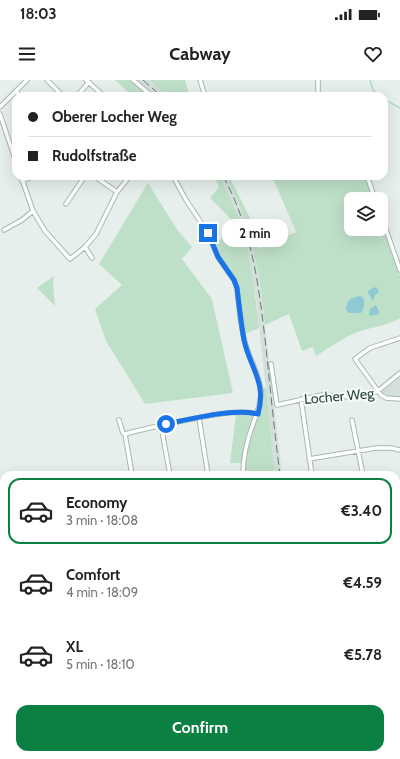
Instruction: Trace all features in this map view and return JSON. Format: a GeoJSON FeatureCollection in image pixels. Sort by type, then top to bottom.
{"type":"FeatureCollection","features":[{"type":"Feature","properties":{"kind":"street"},"geometry":{"type":"LineString","coordinates":[[16,92],[27,80]]}},
{"type":"Feature","properties":{"kind":"street"},"geometry":{"type":"LineString","coordinates":[[47,80],[59,92]]}},
{"type":"Feature","properties":{"kind":"street"},"geometry":{"type":"LineString","coordinates":[[133,80],[147,92]]}},
{"type":"Feature","properties":{"kind":"street"},"geometry":{"type":"LineString","coordinates":[[200,80],[204,92]]}},
{"type":"Feature","properties":{"kind":"street"},"geometry":{"type":"LineString","coordinates":[[318,80],[318,92]]}},
{"type":"Feature","properties":{"kind":"street"},"geometry":{"type":"LineString","coordinates":[[80,92],[87,81],[99,92]]}},
{"type":"Feature","properties":{"kind":"street"},"geometry":{"type":"LineString","coordinates":[[0,107],[12,96]]}},
{"type":"Feature","properties":{"kind":"street"},"geometry":{"type":"LineString","coordinates":[[0,114],[12,146]]}},
{"type":"Feature","properties":{"kind":"street"},"geometry":{"type":"LineString","coordinates":[[66,204],[82,180]]}},
{"type":"Feature","properties":{"kind":"street"},"geometry":{"type":"LineString","coordinates":[[100,180],[117,192]]}},
{"type":"Feature","properties":{"kind":"street"},"geometry":{"type":"LineString","coordinates":[[22,181],[33,211],[45,231],[70,259],[85,247],[96,234],[117,192],[127,180]]}},
{"type":"Feature","properties":{"kind":"street"},"geometry":{"type":"LineString","coordinates":[[175,180],[186,200],[208,233],[218,257],[234,280],[237,288],[244,340],[260,384],[261,392],[258,414],[246,446],[243,471]]}},
{"type":"Feature","properties":{"kind":"street"},"geometry":{"type":"LineString","coordinates":[[369,180],[373,192]]}},
{"type":"Feature","properties":{"kind":"street"},"geometry":{"type":"LineString","coordinates":[[4,230],[22,220],[33,211]]}},
{"type":"Feature","properties":{"kind":"street"},"geometry":{"type":"LineString","coordinates":[[388,235],[400,270]]}},
{"type":"Feature","properties":{"kind":"street"},"geometry":{"type":"LineString","coordinates":[[85,247],[92,258]]}},
{"type":"Feature","properties":{"kind":"street"},"geometry":{"type":"LineString","coordinates":[[400,338],[370,348],[356,358],[356,361],[378,391],[400,373]]}},
{"type":"Feature","properties":{"kind":"street","name":"Locher Weg"},"geometry":{"type":"LineString","coordinates":[[271,364],[277,405],[326,395],[358,397],[369,395],[378,391],[384,397],[400,399]]}},
{"type":"Feature","properties":{"kind":"street"},"geometry":{"type":"LineString","coordinates":[[301,399],[311,471]]}},
{"type":"Feature","properties":{"kind":"street"},"geometry":{"type":"LineString","coordinates":[[125,434],[161,425],[221,414],[258,414]]}},
{"type":"Feature","properties":{"kind":"street"},"geometry":{"type":"LineString","coordinates":[[199,418],[207,471]]}},
{"type":"Feature","properties":{"kind":"street"},"geometry":{"type":"LineString","coordinates":[[119,420],[123,433],[125,434],[131,471]]}},
{"type":"Feature","properties":{"kind":"street"},"geometry":{"type":"LineString","coordinates":[[352,420],[361,471]]}},
{"type":"Feature","properties":{"kind":"street"},"geometry":{"type":"LineString","coordinates":[[161,425],[169,471]]}},
{"type":"Feature","properties":{"kind":"street"},"geometry":{"type":"LineString","coordinates":[[309,459],[384,448],[400,450]]}},
{"type":"Feature","properties":{"kind":"shaded area"},"geometry":{"type":"Polygon","coordinates":[[[131,80],[150,80],[162,92],[144,92],[131,80]]]}},
{"type":"Feature","properties":{"kind":"shaded area"},"geometry":{"type":"Polygon","coordinates":[[[221,180],[228,180],[236,197],[247,226],[255,256],[262,299],[282,471],[275,471],[256,296],[240,223],[221,180]]]}},
{"type":"Feature","properties":{"kind":"shaded area"},"geometry":{"type":"Polygon","coordinates":[[[400,377],[400,397],[385,396],[383,391],[400,377]]]}},
{"type":"Feature","properties":{"kind":"green space"},"geometry":{"type":"Polygon","coordinates":[[[115,80],[131,80],[144,92],[128,92],[115,80]]]}},
{"type":"Feature","properties":{"kind":"green space"},"geometry":{"type":"Polygon","coordinates":[[[150,80],[185,80],[189,92],[162,92],[150,80]]]}},
{"type":"Feature","properties":{"kind":"green space"},"geometry":{"type":"Polygon","coordinates":[[[216,180],[221,180],[239,218],[250,263],[259,328],[245,334],[238,285],[214,245],[234,227],[232,220],[210,198],[219,187],[216,180]]]}},
{"type":"Feature","properties":{"kind":"green space"},"geometry":{"type":"Polygon","coordinates":[[[228,180],[231,180],[249,216],[259,249],[296,232],[274,180],[366,180],[371,192],[344,192],[344,236],[386,236],[400,276],[400,318],[390,323],[353,334],[316,356],[313,347],[302,351],[289,314],[265,325],[259,276],[251,239],[228,180]]]}},
{"type":"Feature","properties":{"kind":"green space"},"geometry":{"type":"Polygon","coordinates":[[[148,183],[178,231],[192,247],[182,259],[212,299],[233,393],[145,404],[106,341],[95,309],[122,285],[99,264],[148,183]]]}},
{"type":"Feature","properties":{"kind":"green space"},"geometry":{"type":"Polygon","coordinates":[[[54,276],[53,286],[55,306],[37,288],[54,276]]]}},
{"type":"Feature","properties":{"kind":"green space"},"geometry":{"type":"Polygon","coordinates":[[[262,388],[266,388],[275,471],[245,471],[244,463],[230,463],[236,414],[258,415],[261,409],[262,388]]]}},
{"type":"Feature","properties":{"kind":"water"},"geometry":{"type":"Polygon","coordinates":[[[375,287],[379,290],[373,301],[368,291],[375,287]]]}},
{"type":"Feature","properties":{"kind":"water"},"geometry":{"type":"Polygon","coordinates":[[[360,296],[363,297],[364,303],[361,313],[349,313],[346,310],[348,302],[351,299],[360,296]]]}},
{"type":"Feature","properties":{"kind":"water"},"geometry":{"type":"Polygon","coordinates":[[[376,305],[379,314],[370,316],[370,309],[376,305]]]}},
{"type":"Feature","properties":{"kind":"waterway"},"geometry":{"type":"LineString","coordinates":[[370,80],[373,90],[375,92]]}},
{"type":"Feature","properties":{"kind":"waterway"},"geometry":{"type":"LineString","coordinates":[[388,101],[400,108]]}},
{"type":"Feature","properties":{"kind":"railway"},"geometry":{"type":"LineString","coordinates":[[143,80],[156,92]]}},
{"type":"Feature","properties":{"kind":"railway"},"geometry":{"type":"LineString","coordinates":[[225,180],[234,197],[242,219],[254,264],[262,310],[280,471]]}},
{"type":"Feature","properties":{"kind":"route"},"geometry":{"type":"LineString","coordinates":[[166,424],[221,414],[258,414],[261,392],[260,384],[244,340],[237,288],[234,280],[218,257],[208,233]]}}]}
